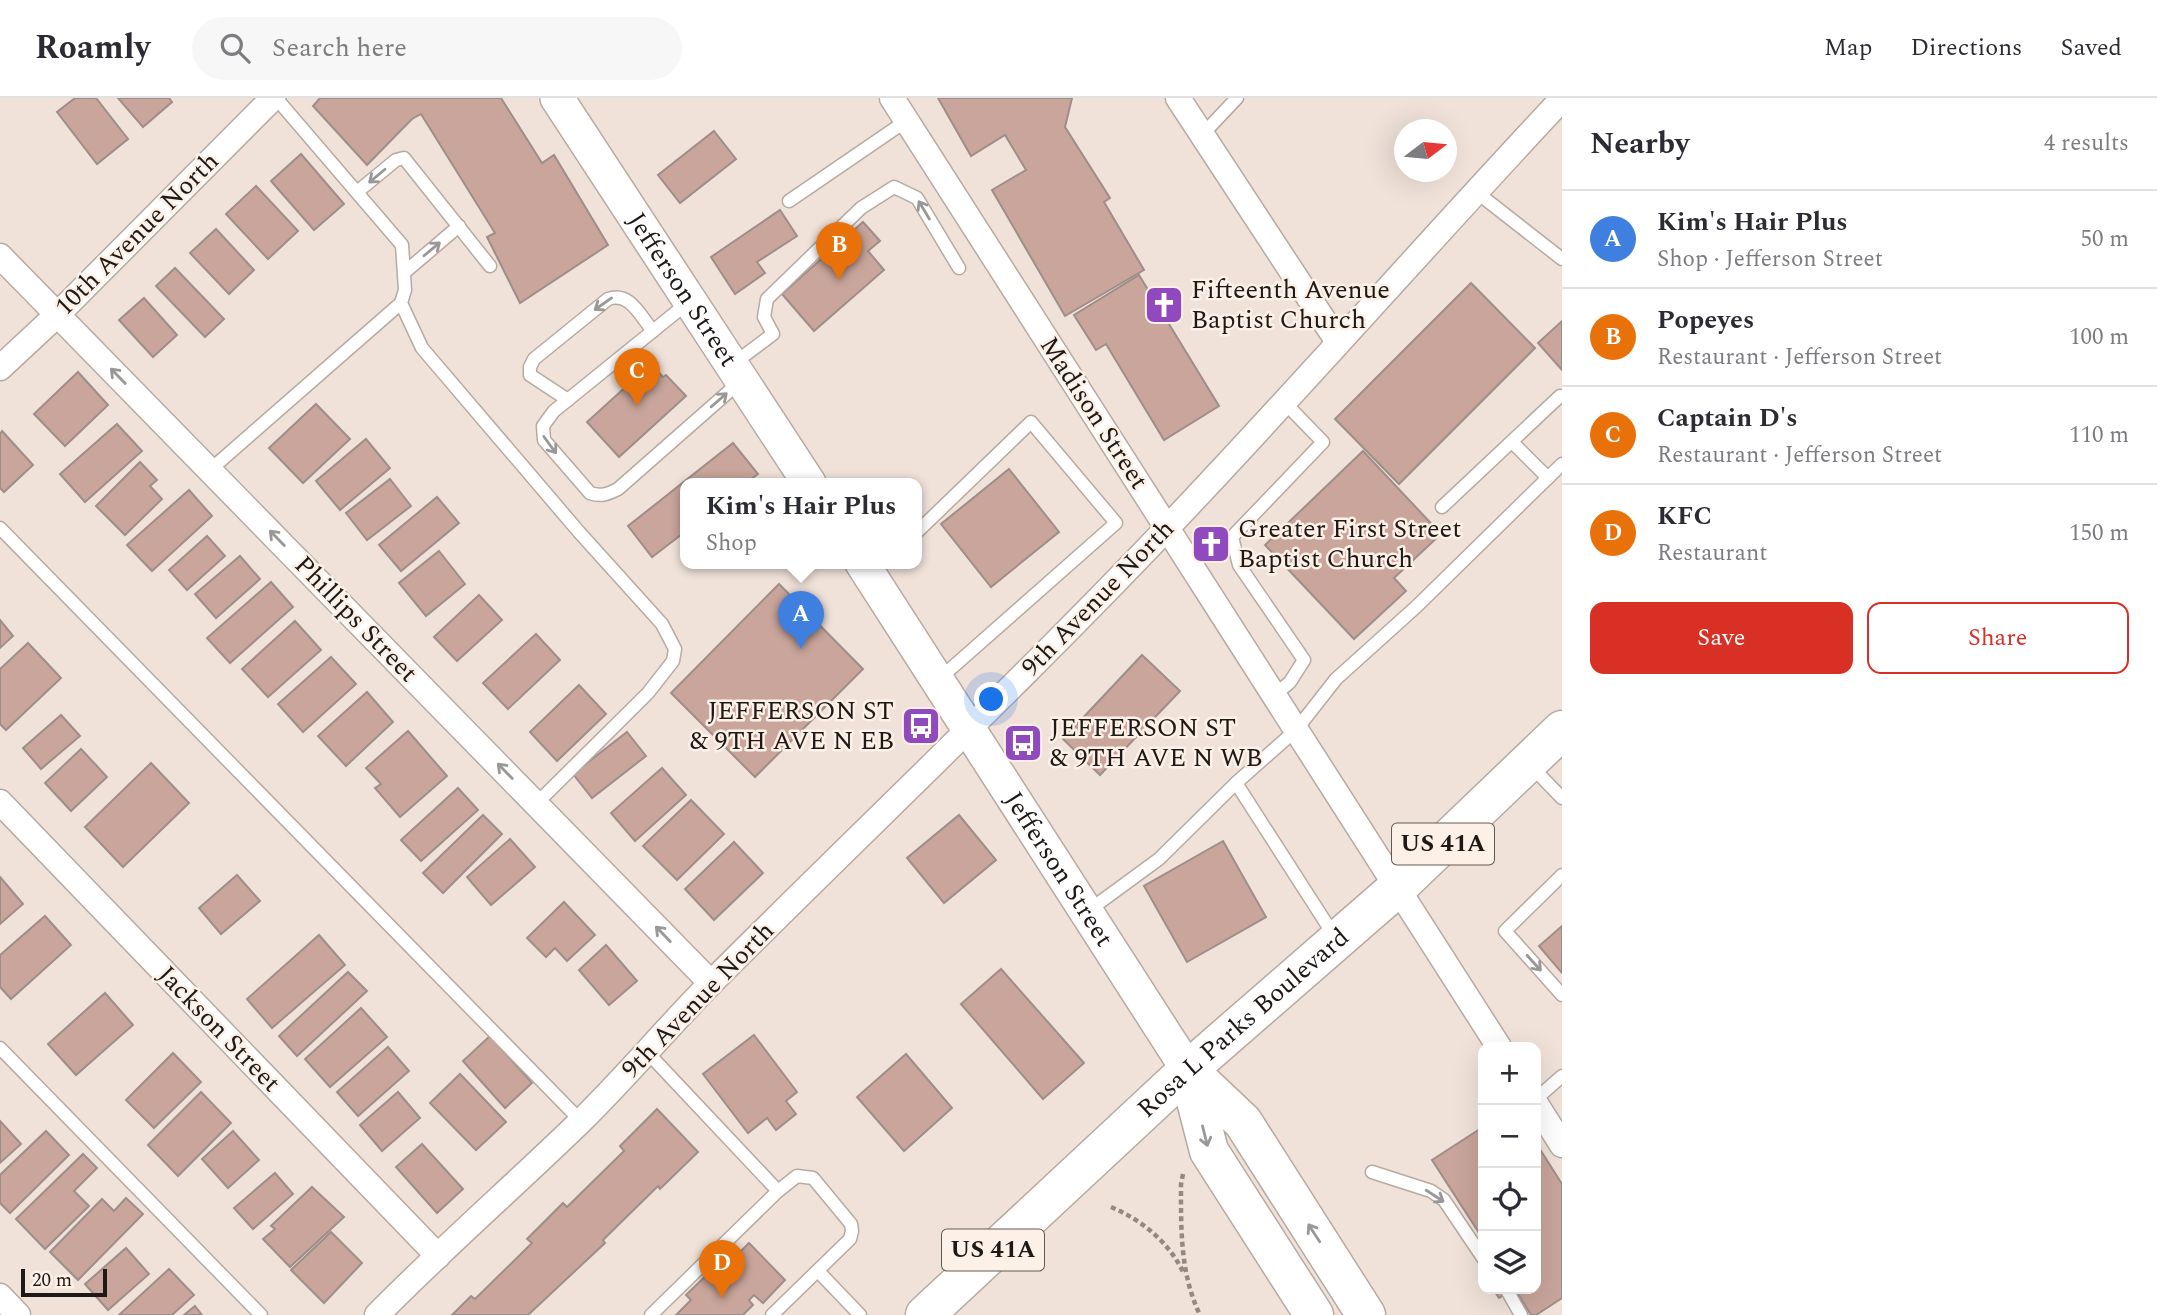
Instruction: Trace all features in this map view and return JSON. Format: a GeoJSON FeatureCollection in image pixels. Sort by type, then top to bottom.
{"type":"FeatureCollection","features":[{"type":"Feature","properties":{"kind":"main road","name":"Jefferson Street"},"geometry":{"type":"LineString","coordinates":[[557,98],[806,478]]}},
{"type":"Feature","properties":{"kind":"main road","name":"Jefferson Street"},"geometry":{"type":"LineString","coordinates":[[870,569],[1188,1070],[1243,1122],[1366,1315]]}},
{"type":"Feature","properties":{"kind":"main road","name":"Rosa L Parks Boulevard"},"geometry":{"type":"LineString","coordinates":[[927,1314],[1188,1070],[1397,888],[1562,730]]}},
{"type":"Feature","properties":{"kind":"main road","name":"Jefferson Street"},"geometry":{"type":"LineString","coordinates":[[1188,1070],[1209,1151],[1314,1315]]}},
{"type":"Feature","properties":{"kind":"street","name":"10th Avenue North"},"geometry":{"type":"LineString","coordinates":[[0,368],[58,314],[275,98]]}},
{"type":"Feature","properties":{"kind":"street","name":"Madison Street"},"geometry":{"type":"LineString","coordinates":[[892,98],[1496,1042]]}},
{"type":"Feature","properties":{"kind":"street"},"geometry":{"type":"LineString","coordinates":[[1178,98],[1338,342]]}},
{"type":"Feature","properties":{"kind":"street","name":"9th Avenue North"},"geometry":{"type":"LineString","coordinates":[[377,1315],[581,1121],[648,1053],[711,983],[970,728],[1168,527],[1562,99]]}},
{"type":"Feature","properties":{"kind":"street","name":"Phillips Street"},"geometry":{"type":"LineString","coordinates":[[0,256],[711,983]]}},
{"type":"Feature","properties":{"kind":"street","name":"Jackson Street"},"geometry":{"type":"LineString","coordinates":[[0,802],[438,1256]]}},
{"type":"Feature","properties":{"kind":"street"},"geometry":{"type":"LineString","coordinates":[[1538,1105],[1562,1145]]}},
{"type":"Feature","properties":{"kind":"street"},"geometry":{"type":"LineString","coordinates":[[0,1296],[18,1315]]}},
{"type":"Feature","properties":{"kind":"lane"},"geometry":{"type":"LineString","coordinates":[[210,470],[401,303],[405,290],[402,245],[275,98]]}},
{"type":"Feature","properties":{"kind":"lane"},"geometry":{"type":"LineString","coordinates":[[1202,135],[1237,98]]}},
{"type":"Feature","properties":{"kind":"lane"},"geometry":{"type":"LineString","coordinates":[[789,201],[906,121]]}},
{"type":"Feature","properties":{"kind":"lane"},"geometry":{"type":"LineString","coordinates":[[357,192],[396,160],[408,160],[490,266]]}},
{"type":"Feature","properties":{"kind":"lane"},"geometry":{"type":"LineString","coordinates":[[690,301],[546,419],[542,433],[544,440],[590,493],[597,496],[618,489],[737,373],[773,334],[764,317],[767,299],[861,208],[894,187],[917,198],[959,268]]}},
{"type":"Feature","properties":{"kind":"lane"},"geometry":{"type":"LineString","coordinates":[[1475,191],[1562,259]]}},
{"type":"Feature","properties":{"kind":"lane"},"geometry":{"type":"LineString","coordinates":[[405,272],[459,226]]}},
{"type":"Feature","properties":{"kind":"lane"},"geometry":{"type":"LineString","coordinates":[[568,400],[530,375],[534,359],[608,299],[617,296],[626,298],[653,331]]}},
{"type":"Feature","properties":{"kind":"lane"},"geometry":{"type":"LineString","coordinates":[[401,303],[422,348],[579,532],[662,624],[675,649],[673,661],[648,692],[536,804]]}},
{"type":"Feature","properties":{"kind":"lane"},"geometry":{"type":"LineString","coordinates":[[1442,507],[1560,396]]}},
{"type":"Feature","properties":{"kind":"lane"},"geometry":{"type":"LineString","coordinates":[[1275,695],[1290,682],[1304,660],[1239,565],[1231,537],[1323,442],[1285,403]]}},
{"type":"Feature","properties":{"kind":"lane"},"geometry":{"type":"LineString","coordinates":[[922,526],[1031,422],[1116,523],[939,680]]}},
{"type":"Feature","properties":{"kind":"lane"},"geometry":{"type":"LineString","coordinates":[[1512,442],[1548,478]]}},
{"type":"Feature","properties":{"kind":"lane"},"geometry":{"type":"LineString","coordinates":[[1087,911],[1159,859],[1236,783],[1296,730],[1336,678],[1418,606],[1562,464]]}},
{"type":"Feature","properties":{"kind":"lane"},"geometry":{"type":"LineString","coordinates":[[0,528],[581,1121]]}},
{"type":"Feature","properties":{"kind":"lane"},"geometry":{"type":"LineString","coordinates":[[1528,762],[1562,797]]}},
{"type":"Feature","properties":{"kind":"lane"},"geometry":{"type":"LineString","coordinates":[[1236,783],[1337,940]]}},
{"type":"Feature","properties":{"kind":"lane"},"geometry":{"type":"LineString","coordinates":[[1562,874],[1505,930],[1562,995]]}},
{"type":"Feature","properties":{"kind":"lane"},"geometry":{"type":"LineString","coordinates":[[0,1048],[261,1315]]}},
{"type":"Feature","properties":{"kind":"lane"},"geometry":{"type":"LineString","coordinates":[[648,1053],[778,1191]]}},
{"type":"Feature","properties":{"kind":"lane"},"geometry":{"type":"LineString","coordinates":[[1541,1097],[1562,1076]]}},
{"type":"Feature","properties":{"kind":"lane"},"geometry":{"type":"LineString","coordinates":[[1372,1172],[1431,1191],[1444,1200],[1478,1251]]}},
{"type":"Feature","properties":{"kind":"lane"},"geometry":{"type":"LineString","coordinates":[[651,1315],[778,1191],[797,1176],[813,1178],[851,1224],[850,1239],[772,1315]]}},
{"type":"Feature","properties":{"kind":"lane"},"geometry":{"type":"LineString","coordinates":[[818,1271],[860,1315]]}},
{"type":"Feature","properties":{"kind":"lane"},"geometry":{"type":"LineString","coordinates":[[1509,1294],[1521,1315]]}},
{"type":"Feature","properties":{"kind":"path"},"geometry":{"type":"LineString","coordinates":[[1184,1173],[1181,1184],[1181,1235],[1186,1279]]}},
{"type":"Feature","properties":{"kind":"path"},"geometry":{"type":"LineString","coordinates":[[1111,1208],[1132,1217],[1163,1242],[1177,1259],[1200,1315]]}},
{"type":"Feature","properties":{"kind":"building"},"geometry":{"type":"Polygon","coordinates":[[[75,98],[96,98],[128,139],[97,164],[57,112],[75,98]]]}},
{"type":"Feature","properties":{"kind":"building"},"geometry":{"type":"Polygon","coordinates":[[[118,98],[169,98],[172,102],[143,127],[118,98]]]}},
{"type":"Feature","properties":{"kind":"building"},"geometry":{"type":"Polygon","coordinates":[[[320,98],[501,98],[542,163],[554,155],[608,245],[520,303],[487,237],[495,233],[421,114],[412,119],[367,165],[313,106],[320,98]]]}},
{"type":"Feature","properties":{"kind":"building"},"geometry":{"type":"Polygon","coordinates":[[[938,98],[1072,98],[1065,127],[1110,198],[1104,202],[1144,270],[1065,316],[992,190],[1026,170],[1005,135],[971,156],[938,98]]]}},
{"type":"Feature","properties":{"kind":"building"},"geometry":{"type":"Polygon","coordinates":[[[714,131],[736,159],[680,203],[658,175],[714,131]]]}},
{"type":"Feature","properties":{"kind":"building"},"geometry":{"type":"Polygon","coordinates":[[[301,154],[344,204],[314,230],[271,181],[301,154]]]}},
{"type":"Feature","properties":{"kind":"building"},"geometry":{"type":"Polygon","coordinates":[[[256,186],[298,231],[268,259],[226,214],[256,186]]]}},
{"type":"Feature","properties":{"kind":"building"},"geometry":{"type":"Polygon","coordinates":[[[780,210],[797,236],[757,262],[765,273],[735,294],[711,257],[780,210]]]}},
{"type":"Feature","properties":{"kind":"building"},"geometry":{"type":"Polygon","coordinates":[[[863,222],[880,241],[868,251],[884,270],[814,331],[782,294],[863,222]]]}},
{"type":"Feature","properties":{"kind":"building"},"geometry":{"type":"Polygon","coordinates":[[[216,229],[254,270],[229,294],[190,253],[216,229]]]}},
{"type":"Feature","properties":{"kind":"building"},"geometry":{"type":"Polygon","coordinates":[[[175,268],[224,319],[205,337],[156,286],[175,268]]]}},
{"type":"Feature","properties":{"kind":"building"},"geometry":{"type":"Polygon","coordinates":[[[1139,275],[1219,406],[1164,440],[1106,344],[1096,350],[1074,315],[1139,275]]]}},
{"type":"Feature","properties":{"kind":"building"},"geometry":{"type":"Polygon","coordinates":[[[1471,283],[1535,348],[1399,484],[1335,419],[1471,283]]]}},
{"type":"Feature","properties":{"kind":"building"},"geometry":{"type":"Polygon","coordinates":[[[144,298],[177,335],[153,357],[119,320],[144,298]]]}},
{"type":"Feature","properties":{"kind":"building"},"geometry":{"type":"Polygon","coordinates":[[[1562,321],[1562,370],[1538,343],[1562,321]]]}},
{"type":"Feature","properties":{"kind":"building"},"geometry":{"type":"Polygon","coordinates":[[[651,364],[686,396],[619,457],[587,422],[651,364]]]}},
{"type":"Feature","properties":{"kind":"building"},"geometry":{"type":"Polygon","coordinates":[[[78,372],[108,405],[65,446],[34,414],[78,372]]]}},
{"type":"Feature","properties":{"kind":"building"},"geometry":{"type":"Polygon","coordinates":[[[316,404],[350,439],[303,483],[269,448],[316,404]]]}},
{"type":"Feature","properties":{"kind":"building"},"geometry":{"type":"Polygon","coordinates":[[[117,424],[142,451],[85,502],[60,474],[117,424]]]}},
{"type":"Feature","properties":{"kind":"building"},"geometry":{"type":"Polygon","coordinates":[[[2,431],[33,465],[4,492],[0,488],[2,431]]]}},
{"type":"Feature","properties":{"kind":"building"},"geometry":{"type":"Polygon","coordinates":[[[366,439],[390,468],[340,510],[316,481],[366,439]]]}},
{"type":"Feature","properties":{"kind":"building"},"geometry":{"type":"Polygon","coordinates":[[[733,443],[758,474],[753,478],[689,478],[733,443]]]}},
{"type":"Feature","properties":{"kind":"building"},"geometry":{"type":"Polygon","coordinates":[[[1363,451],[1441,534],[1394,578],[1406,591],[1354,639],[1265,545],[1363,451]]]}},
{"type":"Feature","properties":{"kind":"building"},"geometry":{"type":"Polygon","coordinates":[[[140,462],[157,480],[150,486],[162,499],[125,535],[96,506],[140,462]]]}},
{"type":"Feature","properties":{"kind":"building"},"geometry":{"type":"Polygon","coordinates":[[[1009,469],[1059,532],[991,587],[941,524],[1009,469]]]}},
{"type":"Feature","properties":{"kind":"building"},"geometry":{"type":"Polygon","coordinates":[[[390,479],[411,506],[367,540],[346,513],[390,479]]]}},
{"type":"Feature","properties":{"kind":"building"},"geometry":{"type":"Polygon","coordinates":[[[680,485],[680,536],[652,557],[628,526],[680,485]]]}},
{"type":"Feature","properties":{"kind":"building"},"geometry":{"type":"Polygon","coordinates":[[[189,490],[212,516],[152,571],[127,545],[189,490]]]}},
{"type":"Feature","properties":{"kind":"building"},"geometry":{"type":"Polygon","coordinates":[[[437,497],[459,523],[401,571],[379,545],[437,497]]]}},
{"type":"Feature","properties":{"kind":"building"},"geometry":{"type":"Polygon","coordinates":[[[207,536],[225,556],[187,590],[169,570],[207,536]]]}},
{"type":"Feature","properties":{"kind":"building"},"geometry":{"type":"Polygon","coordinates":[[[439,551],[465,584],[426,616],[399,583],[439,551]]]}},
{"type":"Feature","properties":{"kind":"building"},"geometry":{"type":"Polygon","coordinates":[[[240,556],[260,579],[216,618],[195,594],[240,556]]]}},
{"type":"Feature","properties":{"kind":"building"},"geometry":{"type":"Polygon","coordinates":[[[271,582],[293,607],[230,663],[207,638],[271,582]]]}},
{"type":"Feature","properties":{"kind":"building"},"geometry":{"type":"Polygon","coordinates":[[[779,584],[863,669],[755,777],[671,693],[779,584]]]}},
{"type":"Feature","properties":{"kind":"building"},"geometry":{"type":"Polygon","coordinates":[[[479,595],[502,620],[457,661],[434,637],[479,595]]]}},
{"type":"Feature","properties":{"kind":"building"},"geometry":{"type":"Polygon","coordinates":[[[0,620],[13,636],[0,648],[0,620]]]}},
{"type":"Feature","properties":{"kind":"building"},"geometry":{"type":"Polygon","coordinates":[[[295,621],[321,650],[268,697],[242,669],[295,621]]]}},
{"type":"Feature","properties":{"kind":"building"},"geometry":{"type":"Polygon","coordinates":[[[536,634],[560,660],[508,709],[483,683],[536,634]]]}},
{"type":"Feature","properties":{"kind":"building"},"geometry":{"type":"Polygon","coordinates":[[[28,643],[61,678],[6,730],[0,724],[0,669],[28,643]]]}},
{"type":"Feature","properties":{"kind":"building"},"geometry":{"type":"Polygon","coordinates":[[[1142,655],[1180,691],[1100,775],[1063,739],[1142,655]]]}},
{"type":"Feature","properties":{"kind":"building"},"geometry":{"type":"Polygon","coordinates":[[[331,657],[356,684],[303,732],[278,704],[331,657]]]}},
{"type":"Feature","properties":{"kind":"building"},"geometry":{"type":"Polygon","coordinates":[[[579,685],[606,714],[557,761],[530,732],[579,685]]]}},
{"type":"Feature","properties":{"kind":"building"},"geometry":{"type":"Polygon","coordinates":[[[367,692],[393,722],[346,766],[318,736],[367,692]]]}},
{"type":"Feature","properties":{"kind":"building"},"geometry":{"type":"Polygon","coordinates":[[[61,715],[80,736],[41,769],[23,748],[61,715]]]}},
{"type":"Feature","properties":{"kind":"building"},"geometry":{"type":"Polygon","coordinates":[[[408,731],[447,776],[400,817],[375,788],[381,784],[366,768],[408,731]]]}},
{"type":"Feature","properties":{"kind":"building"},"geometry":{"type":"Polygon","coordinates":[[[627,732],[646,756],[592,798],[573,774],[627,732]]]}},
{"type":"Feature","properties":{"kind":"building"},"geometry":{"type":"Polygon","coordinates":[[[81,749],[107,777],[71,811],[45,783],[81,749]]]}},
{"type":"Feature","properties":{"kind":"building"},"geometry":{"type":"Polygon","coordinates":[[[151,763],[189,803],[123,867],[85,827],[151,763]]]}},
{"type":"Feature","properties":{"kind":"building"},"geometry":{"type":"Polygon","coordinates":[[[662,768],[686,795],[635,841],[611,813],[662,768]]]}},
{"type":"Feature","properties":{"kind":"building"},"geometry":{"type":"Polygon","coordinates":[[[458,788],[478,810],[421,861],[401,840],[458,788]]]}},
{"type":"Feature","properties":{"kind":"building"},"geometry":{"type":"Polygon","coordinates":[[[691,800],[724,834],[677,880],[643,846],[691,800]]]}},
{"type":"Feature","properties":{"kind":"building"},"geometry":{"type":"Polygon","coordinates":[[[483,815],[502,834],[443,893],[423,873],[483,815]]]}},
{"type":"Feature","properties":{"kind":"building"},"geometry":{"type":"Polygon","coordinates":[[[959,815],[996,860],[944,903],[907,858],[959,815]]]}},
{"type":"Feature","properties":{"kind":"building"},"geometry":{"type":"Polygon","coordinates":[[[510,839],[535,867],[491,905],[467,877],[510,839]]]}},
{"type":"Feature","properties":{"kind":"building"},"geometry":{"type":"Polygon","coordinates":[[[1223,841],[1266,917],[1187,962],[1144,886],[1223,841]]]}},
{"type":"Feature","properties":{"kind":"building"},"geometry":{"type":"Polygon","coordinates":[[[734,842],[763,873],[714,920],[685,889],[734,842]]]}},
{"type":"Feature","properties":{"kind":"building"},"geometry":{"type":"Polygon","coordinates":[[[237,875],[260,901],[221,934],[199,908],[237,875]]]}},
{"type":"Feature","properties":{"kind":"building"},"geometry":{"type":"Polygon","coordinates":[[[0,877],[23,904],[0,924],[0,877]]]}},
{"type":"Feature","properties":{"kind":"building"},"geometry":{"type":"Polygon","coordinates":[[[564,902],[595,935],[567,961],[555,948],[546,957],[527,938],[564,902]]]}},
{"type":"Feature","properties":{"kind":"building"},"geometry":{"type":"Polygon","coordinates":[[[45,916],[71,945],[11,999],[0,987],[0,955],[45,916]]]}},
{"type":"Feature","properties":{"kind":"building"},"geometry":{"type":"Polygon","coordinates":[[[1562,926],[1562,973],[1539,946],[1562,926]]]}},
{"type":"Feature","properties":{"kind":"building"},"geometry":{"type":"Polygon","coordinates":[[[319,935],[345,965],[272,1028],[247,999],[319,935]]]}},
{"type":"Feature","properties":{"kind":"building"},"geometry":{"type":"Polygon","coordinates":[[[606,945],[637,981],[609,1005],[579,970],[606,945]]]}},
{"type":"Feature","properties":{"kind":"building"},"geometry":{"type":"Polygon","coordinates":[[[1001,969],[1084,1063],[1043,1099],[961,1004],[1001,969]]]}},
{"type":"Feature","properties":{"kind":"building"},"geometry":{"type":"Polygon","coordinates":[[[348,972],[367,991],[297,1056],[279,1036],[348,972]]]}},
{"type":"Feature","properties":{"kind":"building"},"geometry":{"type":"Polygon","coordinates":[[[105,993],[133,1025],[76,1075],[48,1044],[105,993]]]}},
{"type":"Feature","properties":{"kind":"building"},"geometry":{"type":"Polygon","coordinates":[[[361,1008],[387,1037],[330,1087],[305,1059],[361,1008]]]}},
{"type":"Feature","properties":{"kind":"building"},"geometry":{"type":"Polygon","coordinates":[[[754,1035],[797,1092],[786,1101],[796,1114],[776,1130],[767,1118],[748,1133],[703,1074],[754,1035]]]}},
{"type":"Feature","properties":{"kind":"building"},"geometry":{"type":"Polygon","coordinates":[[[490,1036],[532,1083],[505,1108],[463,1061],[490,1036]]]}},
{"type":"Feature","properties":{"kind":"building"},"geometry":{"type":"Polygon","coordinates":[[[388,1047],[409,1071],[358,1116],[337,1092],[388,1047]]]}},
{"type":"Feature","properties":{"kind":"building"},"geometry":{"type":"Polygon","coordinates":[[[173,1053],[201,1082],[154,1128],[126,1100],[173,1053]]]}},
{"type":"Feature","properties":{"kind":"building"},"geometry":{"type":"Polygon","coordinates":[[[906,1054],[952,1108],[904,1151],[857,1097],[906,1054]]]}},
{"type":"Feature","properties":{"kind":"building"},"geometry":{"type":"Polygon","coordinates":[[[460,1074],[506,1122],[476,1150],[430,1103],[460,1074]]]}},
{"type":"Feature","properties":{"kind":"building"},"geometry":{"type":"Polygon","coordinates":[[[201,1092],[231,1123],[178,1176],[148,1145],[201,1092]]]}},
{"type":"Feature","properties":{"kind":"building"},"geometry":{"type":"Polygon","coordinates":[[[398,1092],[420,1118],[382,1151],[360,1125],[398,1092]]]}},
{"type":"Feature","properties":{"kind":"building"},"geometry":{"type":"Polygon","coordinates":[[[657,1109],[698,1152],[660,1189],[658,1186],[603,1240],[605,1243],[528,1315],[452,1315],[471,1296],[475,1299],[532,1243],[527,1239],[563,1203],[567,1207],[624,1151],[620,1146],[657,1109]]]}},
{"type":"Feature","properties":{"kind":"building"},"geometry":{"type":"Polygon","coordinates":[[[0,1121],[21,1144],[0,1163],[0,1121]]]}},
{"type":"Feature","properties":{"kind":"building"},"geometry":{"type":"Polygon","coordinates":[[[1478,1130],[1478,1231],[1432,1160],[1478,1130]]]}},
{"type":"Feature","properties":{"kind":"building"},"geometry":{"type":"Polygon","coordinates":[[[46,1131],[69,1155],[10,1213],[0,1203],[0,1175],[46,1131]]]}},
{"type":"Feature","properties":{"kind":"building"},"geometry":{"type":"Polygon","coordinates":[[[233,1131],[259,1160],[228,1188],[202,1159],[233,1131]]]}},
{"type":"Feature","properties":{"kind":"building"},"geometry":{"type":"Polygon","coordinates":[[[422,1144],[463,1189],[437,1213],[396,1167],[422,1144]]]}},
{"type":"Feature","properties":{"kind":"building"},"geometry":{"type":"Polygon","coordinates":[[[1541,1151],[1562,1184],[1562,1298],[1536,1315],[1531,1315],[1518,1294],[1541,1294],[1541,1151]]]}},
{"type":"Feature","properties":{"kind":"building"},"geometry":{"type":"Polygon","coordinates":[[[83,1154],[97,1168],[74,1191],[89,1206],[45,1249],[16,1219],[83,1154]]]}},
{"type":"Feature","properties":{"kind":"building"},"geometry":{"type":"Polygon","coordinates":[[[275,1173],[293,1194],[253,1229],[234,1208],[275,1173]]]}},
{"type":"Feature","properties":{"kind":"building"},"geometry":{"type":"Polygon","coordinates":[[[312,1187],[344,1217],[290,1267],[263,1239],[275,1229],[271,1226],[312,1187]]]}},
{"type":"Feature","properties":{"kind":"building"},"geometry":{"type":"Polygon","coordinates":[[[126,1198],[143,1214],[78,1280],[50,1252],[102,1199],[114,1211],[126,1198]]]}},
{"type":"Feature","properties":{"kind":"building"},"geometry":{"type":"Polygon","coordinates":[[[331,1232],[362,1263],[324,1303],[291,1270],[331,1232]]]}},
{"type":"Feature","properties":{"kind":"building"},"geometry":{"type":"Polygon","coordinates":[[[749,1243],[785,1280],[763,1303],[754,1295],[749,1300],[753,1305],[743,1315],[676,1315],[691,1300],[686,1295],[717,1265],[722,1270],[749,1243]]]}},
{"type":"Feature","properties":{"kind":"building"},"geometry":{"type":"Polygon","coordinates":[[[126,1248],[149,1274],[108,1310],[85,1284],[126,1248]]]}},
{"type":"Feature","properties":{"kind":"building"},"geometry":{"type":"Polygon","coordinates":[[[169,1269],[194,1295],[172,1315],[119,1315],[169,1269]]]}},
{"type":"Feature","properties":{"kind":"building"},"geometry":{"type":"Polygon","coordinates":[[[195,1306],[202,1315],[184,1315],[195,1306]]]}},
{"type":"Feature","properties":{"kind":"place","name":"Popeyes"},"geometry":{"type":"Point","coordinates":[839,280]}},
{"type":"Feature","properties":{"kind":"place","name":"Fifteenth Avenue Baptist Church"},"geometry":{"type":"Point","coordinates":[1164,305]}},
{"type":"Feature","properties":{"kind":"place","name":"Captain D's"},"geometry":{"type":"Point","coordinates":[637,406]}},
{"type":"Feature","properties":{"kind":"place","name":"Greater First Street Baptist Church"},"geometry":{"type":"Point","coordinates":[1211,544]}},
{"type":"Feature","properties":{"kind":"place","name":"Kim's Hair Plus"},"geometry":{"type":"Point","coordinates":[801,649]}},
{"type":"Feature","properties":{"kind":"place","name":"JEFFERSON ST & 9TH AVE N EB"},"geometry":{"type":"Point","coordinates":[921,726]}},
{"type":"Feature","properties":{"kind":"place","name":"JEFFERSON ST & 9TH AVE N WB"},"geometry":{"type":"Point","coordinates":[1023,743]}},
{"type":"Feature","properties":{"kind":"place","name":"KFC"},"geometry":{"type":"Point","coordinates":[722,1298]}}]}
